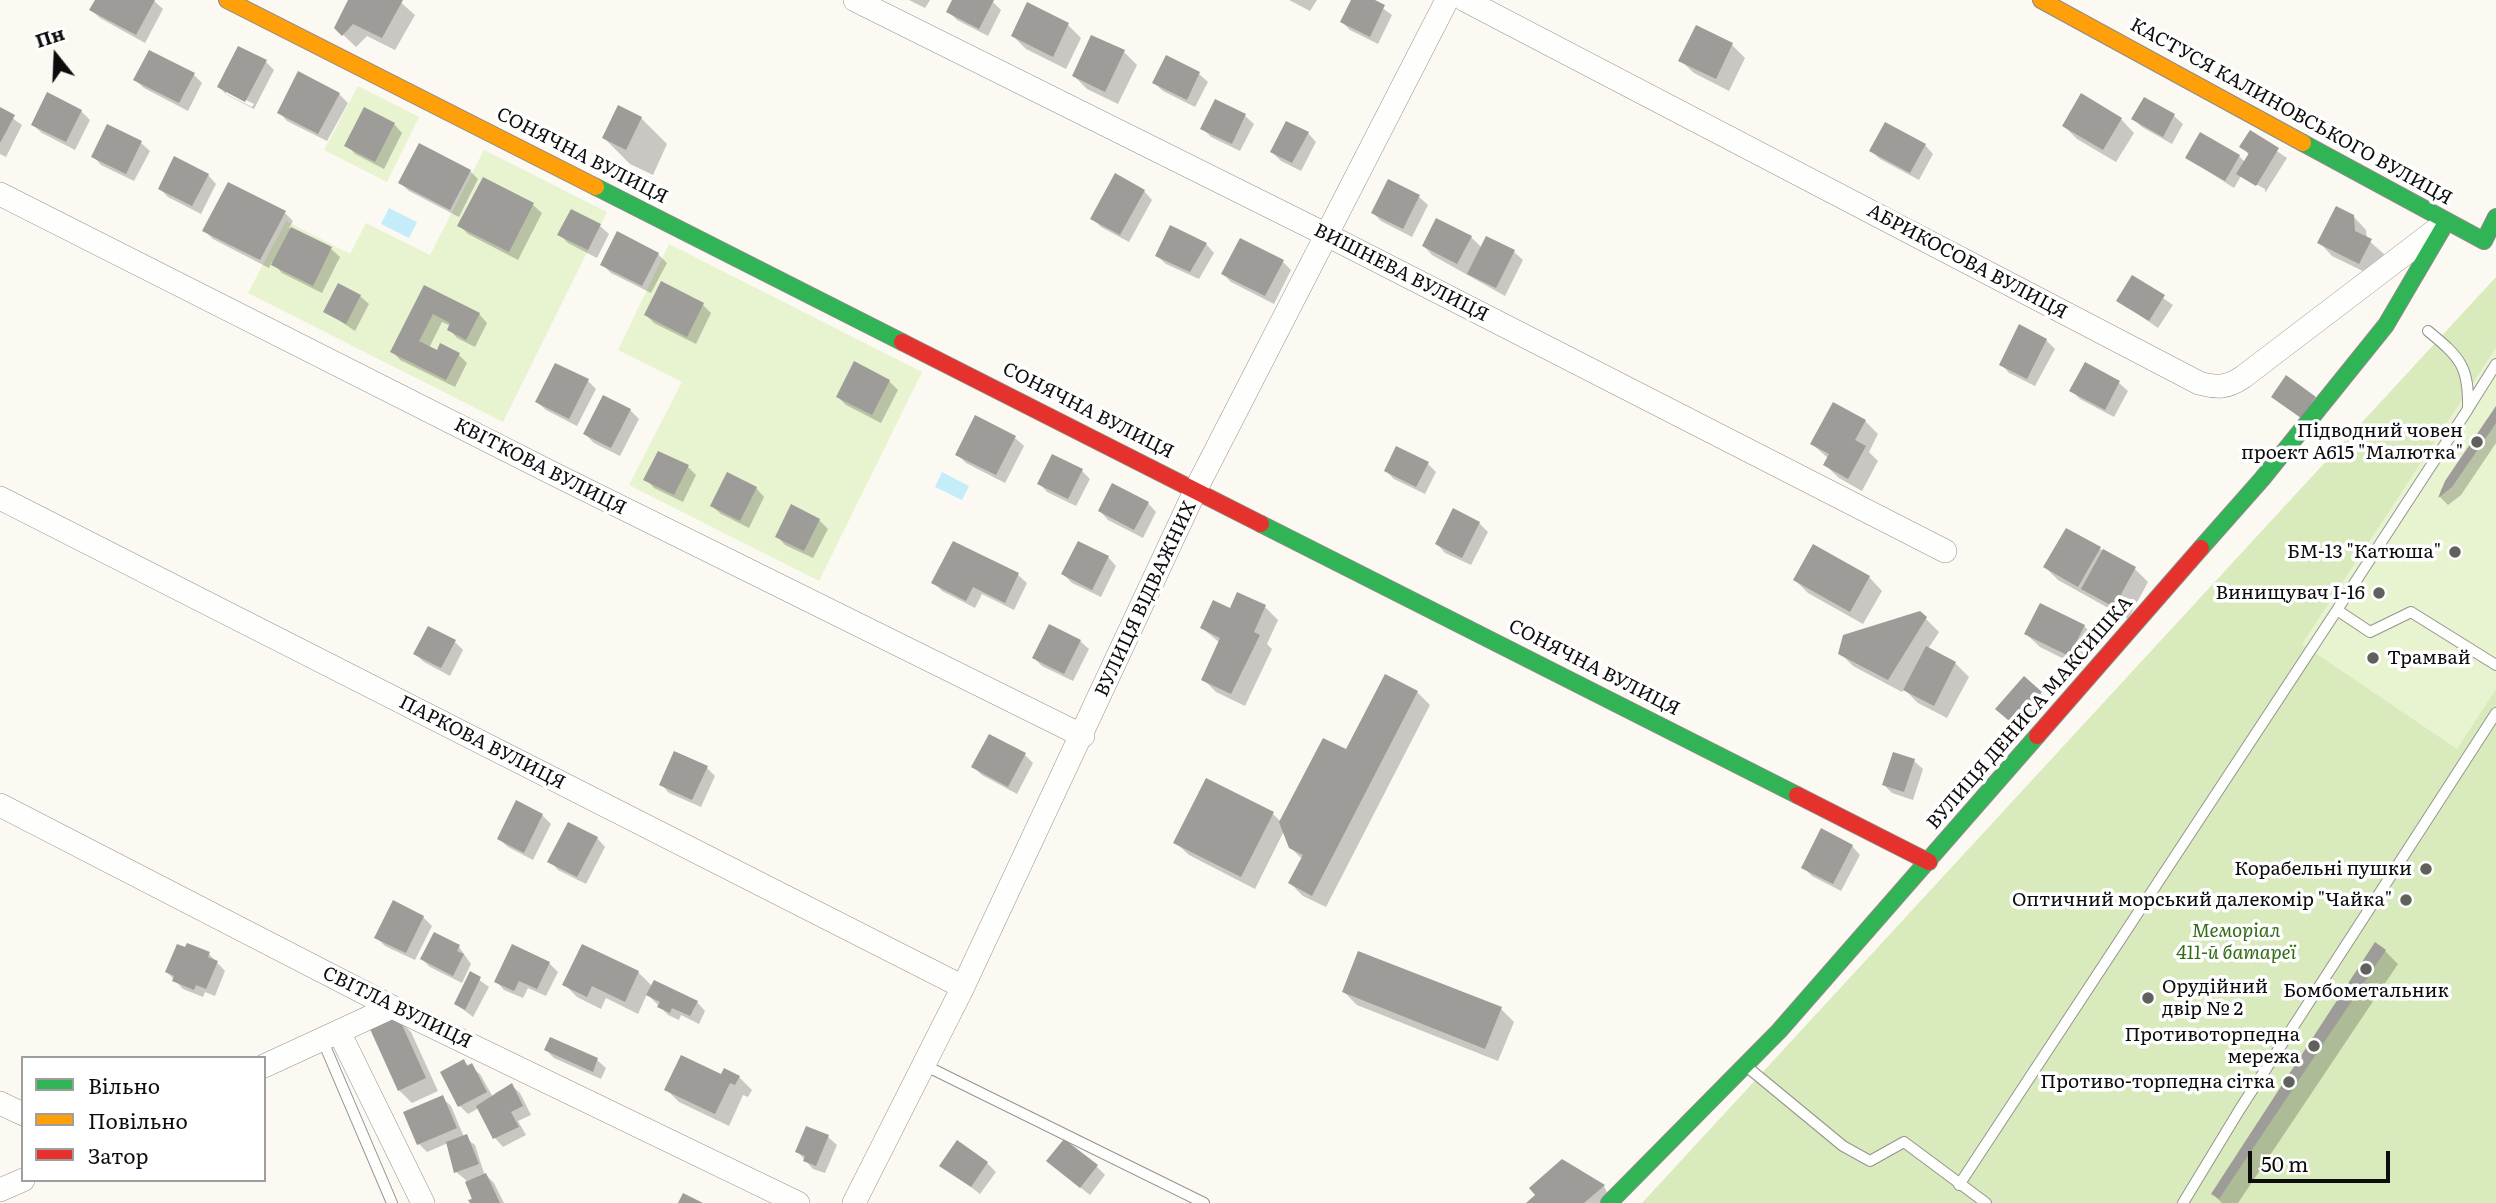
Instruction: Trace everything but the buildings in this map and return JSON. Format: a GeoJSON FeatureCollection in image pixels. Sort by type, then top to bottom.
{"type":"FeatureCollection","features":[{"type":"Feature","properties":{"kind":"street","name":"СОНЯЧНА ВУЛИЦЯ"},"geometry":{"type":"LineString","coordinates":[[227,0],[1929,862]]}},
{"type":"Feature","properties":{"kind":"street","name":"ВИШНЕВА ВУЛИЦЯ"},"geometry":{"type":"LineString","coordinates":[[855,0],[1325,234],[1945,551]]}},
{"type":"Feature","properties":{"kind":"street","name":"ВУЛИЦЯ ВІДВАЖНИХ"},"geometry":{"type":"LineString","coordinates":[[854,1203],[963,987],[1083,736],[1196,489],[1447,0]]}},
{"type":"Feature","properties":{"kind":"street","name":"АБРИКОСОВА ВУЛИЦЯ"},"geometry":{"type":"LineString","coordinates":[[1465,0],[2199,383],[2216,387],[2231,386],[2447,221]]}},
{"type":"Feature","properties":{"kind":"street","name":"КАСТУСЯ КАЛИНОВСЬКОГО ВУЛИЦЯ"},"geometry":{"type":"LineString","coordinates":[[2041,0],[2490,246]]}},
{"type":"Feature","properties":{"kind":"street","name":"КВІТКОВА ВУЛИЦЯ"},"geometry":{"type":"LineString","coordinates":[[0,194],[556,475],[1083,736]]}},
{"type":"Feature","properties":{"kind":"street"},"geometry":{"type":"LineString","coordinates":[[2490,246],[2496,217]]}},
{"type":"Feature","properties":{"kind":"street","name":"ВУЛИЦЯ ДЕНИСА МАКСИШКА"},"geometry":{"type":"LineString","coordinates":[[1611,1202],[1745,1065],[1929,862],[2262,479],[2385,325],[2447,221]]}},
{"type":"Feature","properties":{"kind":"street","name":"ПАРКОВА ВУЛИЦЯ"},"geometry":{"type":"LineString","coordinates":[[0,498],[963,987]]}},
{"type":"Feature","properties":{"kind":"street","name":"СВІТЛА ВУЛИЦЯ"},"geometry":{"type":"LineString","coordinates":[[0,805],[393,1007],[798,1203]]}},
{"type":"Feature","properties":{"kind":"street"},"geometry":{"type":"LineString","coordinates":[[266,1065],[393,1007]]}},
{"type":"Feature","properties":{"kind":"street"},"geometry":{"type":"LineString","coordinates":[[330,1036],[423,1203]]}},
{"type":"Feature","properties":{"kind":"street"},"geometry":{"type":"LineString","coordinates":[[0,1102],[21,1113]]}},
{"type":"Feature","properties":{"kind":"street"},"geometry":{"type":"LineString","coordinates":[[0,1191],[21,1181]]}},
{"type":"Feature","properties":{"kind":"lane"},"geometry":{"type":"LineString","coordinates":[[2428,331],[2456,354],[2469,377],[2468,409]]}},
{"type":"Feature","properties":{"kind":"lane"},"geometry":{"type":"LineString","coordinates":[[1959,1185],[2496,364]]}},
{"type":"Feature","properties":{"kind":"lane"},"geometry":{"type":"LineString","coordinates":[[2337,610],[2370,632],[2411,612],[2496,665]]}},
{"type":"Feature","properties":{"kind":"lane"},"geometry":{"type":"LineString","coordinates":[[2183,1203],[2233,1119],[2496,713]]}},
{"type":"Feature","properties":{"kind":"lane"},"geometry":{"type":"LineString","coordinates":[[330,1036],[392,1203]]}},
{"type":"Feature","properties":{"kind":"lane"},"geometry":{"type":"LineString","coordinates":[[924,1065],[1204,1203]]}},
{"type":"Feature","properties":{"kind":"lane"},"geometry":{"type":"LineString","coordinates":[[1745,1065],[1843,1146],[1870,1161],[1904,1142],[1986,1203]]}},
{"type":"Feature","properties":{"kind":"green space"},"geometry":{"type":"Polygon","coordinates":[[[358,86],[419,117],[387,182],[324,150],[358,86]]]}},
{"type":"Feature","properties":{"kind":"green space"},"geometry":{"type":"Polygon","coordinates":[[[484,150],[607,212],[503,422],[248,293],[286,221],[350,254],[366,223],[430,255],[484,150]]]}},
{"type":"Feature","properties":{"kind":"green space"},"geometry":{"type":"Polygon","coordinates":[[[669,244],[922,372],[819,581],[629,485],[682,382],[618,350],[669,244]]]}},
{"type":"Feature","properties":{"kind":"green space","name":"Меморіал 411-й батареї"},"geometry":{"type":"Polygon","coordinates":[[[2496,277],[2496,348],[2302,644],[2457,749],[2496,689],[2496,1203],[1642,1203],[2496,277]]]}},
{"type":"Feature","properties":{"kind":"green space"},"geometry":{"type":"Polygon","coordinates":[[[2496,348],[2496,689],[2457,750],[2301,644],[2496,348]]]}},
{"type":"Feature","properties":{"kind":"water"},"geometry":{"type":"Polygon","coordinates":[[[389,208],[417,222],[409,238],[381,224],[389,208]]]}},
{"type":"Feature","properties":{"kind":"water"},"geometry":{"type":"Polygon","coordinates":[[[942,472],[969,486],[962,500],[935,487],[942,472]]]}},
{"type":"Feature","properties":{"kind":"traffic: fast"},"geometry":{"type":"LineString","coordinates":[[2303,143],[2484,241],[2496,217]]}},
{"type":"Feature","properties":{"kind":"traffic: fast"},"geometry":{"type":"LineString","coordinates":[[596,187],[902,342]]}},
{"type":"Feature","properties":{"kind":"traffic: fast"},"geometry":{"type":"LineString","coordinates":[[2201,548],[2262,479],[2386,325],[2447,221]]}},
{"type":"Feature","properties":{"kind":"traffic: fast"},"geometry":{"type":"LineString","coordinates":[[1261,524],[1797,795]]}},
{"type":"Feature","properties":{"kind":"traffic: fast"},"geometry":{"type":"LineString","coordinates":[[1609,1203],[1779,1031],[2037,736]]}},
{"type":"Feature","properties":{"kind":"traffic: slow"},"geometry":{"type":"LineString","coordinates":[[227,0],[596,187]]}},
{"type":"Feature","properties":{"kind":"traffic: slow"},"geometry":{"type":"LineString","coordinates":[[2041,0],[2303,143]]}},
{"type":"Feature","properties":{"kind":"traffic: jam"},"geometry":{"type":"LineString","coordinates":[[902,342],[1261,524]]}},
{"type":"Feature","properties":{"kind":"traffic: jam"},"geometry":{"type":"LineString","coordinates":[[2037,736],[2201,548]]}},
{"type":"Feature","properties":{"kind":"traffic: jam"},"geometry":{"type":"LineString","coordinates":[[1797,795],[1929,862]]}},
{"type":"Feature","properties":{"kind":"place","name":"Підводний човен проект А615 \"Малютка\""},"geometry":{"type":"Point","coordinates":[2477,442]}},
{"type":"Feature","properties":{"kind":"place","name":"БМ-13 \"Катюша\""},"geometry":{"type":"Point","coordinates":[2455,552]}},
{"type":"Feature","properties":{"kind":"place","name":"Винищувач І-16"},"geometry":{"type":"Point","coordinates":[2379,593]}},
{"type":"Feature","properties":{"kind":"place","name":"Трамвай"},"geometry":{"type":"Point","coordinates":[2373,658]}},
{"type":"Feature","properties":{"kind":"place","name":"Корабельні пушки"},"geometry":{"type":"Point","coordinates":[2426,869]}},
{"type":"Feature","properties":{"kind":"place","name":"Оптичний морський далекомір \"Чайка\""},"geometry":{"type":"Point","coordinates":[2406,900]}},
{"type":"Feature","properties":{"kind":"place","name":"Бомбометальник"},"geometry":{"type":"Point","coordinates":[2366,969]}},
{"type":"Feature","properties":{"kind":"place","name":"Орудійний двір № 2"},"geometry":{"type":"Point","coordinates":[2148,998]}},
{"type":"Feature","properties":{"kind":"place","name":"Противоторпедна мережа"},"geometry":{"type":"Point","coordinates":[2314,1046]}},
{"type":"Feature","properties":{"kind":"place","name":"Противо-торпедна сітка"},"geometry":{"type":"Point","coordinates":[2289,1082]}}]}
